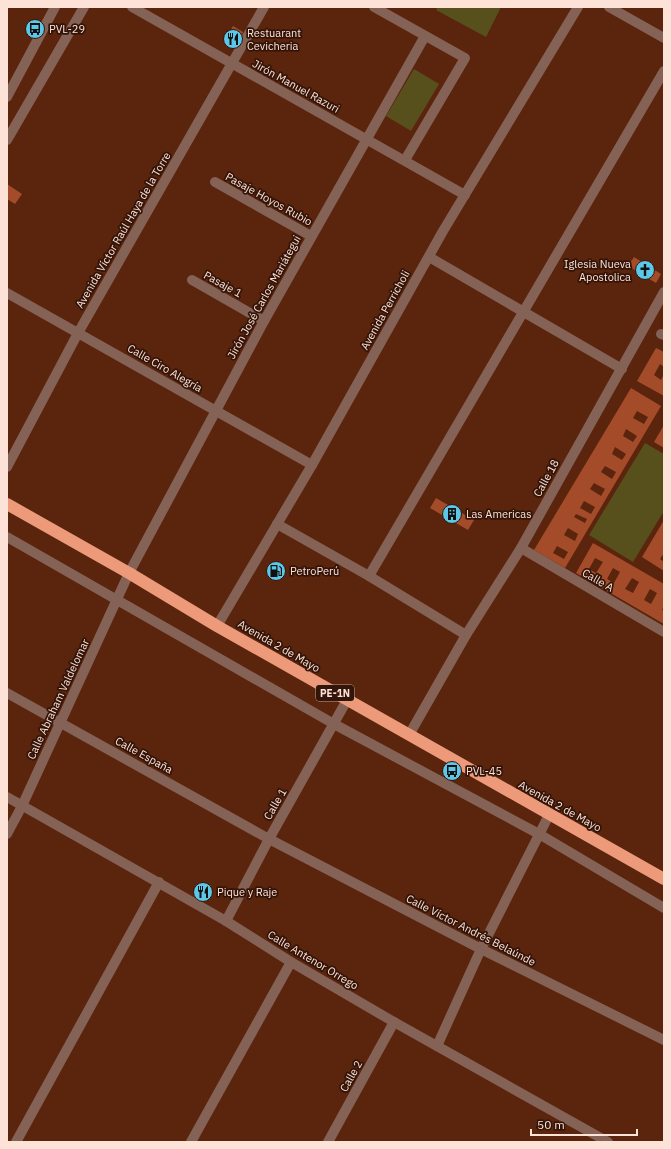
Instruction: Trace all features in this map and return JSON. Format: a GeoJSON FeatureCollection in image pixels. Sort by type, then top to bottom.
{"type":"FeatureCollection","features":[{"type":"Feature","properties":{"kind":"highway","name":"Avenida 2 de Mayo"},"geometry":{"type":"LineString","coordinates":[[7,504],[410,736],[664,879]]}},
{"type":"Feature","properties":{"kind":"street"},"geometry":{"type":"LineString","coordinates":[[7,97],[55,7]]}},
{"type":"Feature","properties":{"kind":"street"},"geometry":{"type":"LineString","coordinates":[[7,140],[84,7]]}},
{"type":"Feature","properties":{"kind":"street","name":"Jirón Manuel Razuri"},"geometry":{"type":"LineString","coordinates":[[132,7],[465,194]]}},
{"type":"Feature","properties":{"kind":"street","name":"Avenida Víctor Raúl Haya de la Torre"},"geometry":{"type":"LineString","coordinates":[[7,467],[78,333],[264,7]]}},
{"type":"Feature","properties":{"kind":"street"},"geometry":{"type":"LineString","coordinates":[[374,7],[465,58],[405,160]]}},
{"type":"Feature","properties":{"kind":"street","name":"Avenida Perricholi"},"geometry":{"type":"LineString","coordinates":[[218,626],[312,465],[465,194],[578,7]]}},
{"type":"Feature","properties":{"kind":"street"},"geometry":{"type":"LineString","coordinates":[[609,7],[664,38]]}},
{"type":"Feature","properties":{"kind":"street","name":"Jirón José Carlos Mariátegui"},"geometry":{"type":"LineString","coordinates":[[129,573],[264,321],[425,36]]}},
{"type":"Feature","properties":{"kind":"street"},"geometry":{"type":"LineString","coordinates":[[369,576],[664,71]]}},
{"type":"Feature","properties":{"kind":"street","name":"Pasaje Hoyos Rubio"},"geometry":{"type":"LineString","coordinates":[[216,182],[311,236]]}},
{"type":"Feature","properties":{"kind":"street"},"geometry":{"type":"LineString","coordinates":[[429,257],[622,368]]}},
{"type":"Feature","properties":{"kind":"street","name":"Pasaje 1"},"geometry":{"type":"LineString","coordinates":[[192,280],[264,321]]}},
{"type":"Feature","properties":{"kind":"street","name":"Calle 18"},"geometry":{"type":"LineString","coordinates":[[410,736],[466,635],[521,548],[664,292]]}},
{"type":"Feature","properties":{"kind":"street","name":"Calle Ciro Alegría"},"geometry":{"type":"LineString","coordinates":[[7,293],[312,465]]}},
{"type":"Feature","properties":{"kind":"street"},"geometry":{"type":"LineString","coordinates":[[277,524],[369,576],[466,635]]}},
{"type":"Feature","properties":{"kind":"street"},"geometry":{"type":"LineString","coordinates":[[7,537],[334,724],[539,834],[664,908]]}},
{"type":"Feature","properties":{"kind":"street","name":"Calle A"},"geometry":{"type":"LineString","coordinates":[[521,548],[664,632]]}},
{"type":"Feature","properties":{"kind":"street","name":"Calle Abraham Valdelomar"},"geometry":{"type":"LineString","coordinates":[[7,834],[22,806],[129,573]]}},
{"type":"Feature","properties":{"kind":"street","name":"Calle España"},"geometry":{"type":"LineString","coordinates":[[7,693],[269,839]]}},
{"type":"Feature","properties":{"kind":"street","name":"Calle 1"},"geometry":{"type":"LineString","coordinates":[[226,920],[269,839],[347,700]]}},
{"type":"Feature","properties":{"kind":"street","name":"Calle Antenor Orrego"},"geometry":{"type":"LineString","coordinates":[[7,797],[226,920],[291,962],[394,1022],[608,1142]]}},
{"type":"Feature","properties":{"kind":"street"},"geometry":{"type":"LineString","coordinates":[[437,1046],[481,949],[549,814]]}},
{"type":"Feature","properties":{"kind":"street","name":"Calle Víctor Andrés Belaúnde"},"geometry":{"type":"LineString","coordinates":[[269,839],[481,949],[664,1040]]}},
{"type":"Feature","properties":{"kind":"street"},"geometry":{"type":"LineString","coordinates":[[16,1142],[159,882]]}},
{"type":"Feature","properties":{"kind":"street"},"geometry":{"type":"LineString","coordinates":[[192,1142],[291,962]]}},
{"type":"Feature","properties":{"kind":"street","name":"Calle 2"},"geometry":{"type":"LineString","coordinates":[[328,1142],[394,1022]]}},
{"type":"Feature","properties":{"kind":"shaded area"},"geometry":{"type":"Polygon","coordinates":[[[438,7],[501,7],[486,37],[436,10],[438,7]]]}},
{"type":"Feature","properties":{"kind":"shaded area"},"geometry":{"type":"Polygon","coordinates":[[[414,69],[439,84],[411,131],[386,116],[414,69]]]}},
{"type":"Feature","properties":{"kind":"shaded area"},"geometry":{"type":"Polygon","coordinates":[[[645,443],[664,454],[664,511],[633,562],[589,535],[645,443]]]}},
{"type":"Feature","properties":{"kind":"building"},"geometry":{"type":"Polygon","coordinates":[[[233,26],[243,32],[236,44],[231,44],[225,40],[233,26]]]}},
{"type":"Feature","properties":{"kind":"building"},"geometry":{"type":"Polygon","coordinates":[[[7,184],[22,194],[15,204],[7,199],[7,184]]]}},
{"type":"Feature","properties":{"kind":"building","name":"Iglesia Nueva Apostolica"},"geometry":{"type":"Polygon","coordinates":[[[634,257],[661,274],[656,283],[628,266],[634,257]]]}},
{"type":"Feature","properties":{"kind":"building"},"geometry":{"type":"Polygon","coordinates":[[[656,348],[664,352],[664,367],[660,364],[654,375],[661,380],[664,374],[664,396],[637,381],[656,348]]]}},
{"type":"Feature","properties":{"kind":"building"},"geometry":{"type":"Polygon","coordinates":[[[631,388],[661,406],[565,568],[534,550],[631,388]],[[637,411],[633,418],[644,424],[648,417],[637,411]],[[626,429],[623,436],[633,442],[637,436],[626,429]],[[615,447],[612,454],[622,460],[626,454],[615,447]],[[605,466],[601,472],[612,479],[616,472],[605,466]],[[594,483],[590,489],[601,496],[605,489],[594,483]],[[584,501],[580,508],[591,514],[595,507],[584,501]],[[576,514],[574,517],[585,523],[587,519],[576,514]],[[568,528],[564,535],[575,541],[578,534],[568,528]],[[557,546],[553,553],[564,559],[568,552],[557,546]]]}},
{"type":"Feature","properties":{"kind":"building"},"geometry":{"type":"Polygon","coordinates":[[[664,425],[664,448],[654,442],[664,425]]]}},
{"type":"Feature","properties":{"kind":"building","name":"Las Americas"},"geometry":{"type":"Polygon","coordinates":[[[436,498],[474,520],[468,530],[430,508],[436,498]]]}},
{"type":"Feature","properties":{"kind":"building"},"geometry":{"type":"Polygon","coordinates":[[[664,520],[664,553],[660,559],[664,562],[664,571],[642,557],[664,520]]]}},
{"type":"Feature","properties":{"kind":"building"},"geometry":{"type":"Polygon","coordinates":[[[593,543],[664,584],[664,606],[662,610],[664,611],[664,624],[576,573],[593,543]],[[595,558],[589,569],[596,573],[603,562],[595,558]],[[613,568],[607,579],[614,583],[620,572],[613,568]],[[632,578],[625,589],[633,593],[639,582],[632,578]],[[650,589],[644,600],[651,604],[657,593],[650,589]]]}},
{"type":"Feature","properties":{"kind":"place","name":"PVL-29"},"geometry":{"type":"Point","coordinates":[35,29]}},
{"type":"Feature","properties":{"kind":"place","name":"Restuarant Cevicheria"},"geometry":{"type":"Point","coordinates":[233,39]}},
{"type":"Feature","properties":{"kind":"place","name":"Iglesia Nueva Apostolica"},"geometry":{"type":"Point","coordinates":[645,270]}},
{"type":"Feature","properties":{"kind":"place","name":"Las Americas"},"geometry":{"type":"Point","coordinates":[452,514]}},
{"type":"Feature","properties":{"kind":"place","name":"PetroPerú"},"geometry":{"type":"Point","coordinates":[276,571]}},
{"type":"Feature","properties":{"kind":"place","name":"PVL-45"},"geometry":{"type":"Point","coordinates":[452,771]}},
{"type":"Feature","properties":{"kind":"place","name":"Pique y Raje"},"geometry":{"type":"Point","coordinates":[203,892]}}]}
